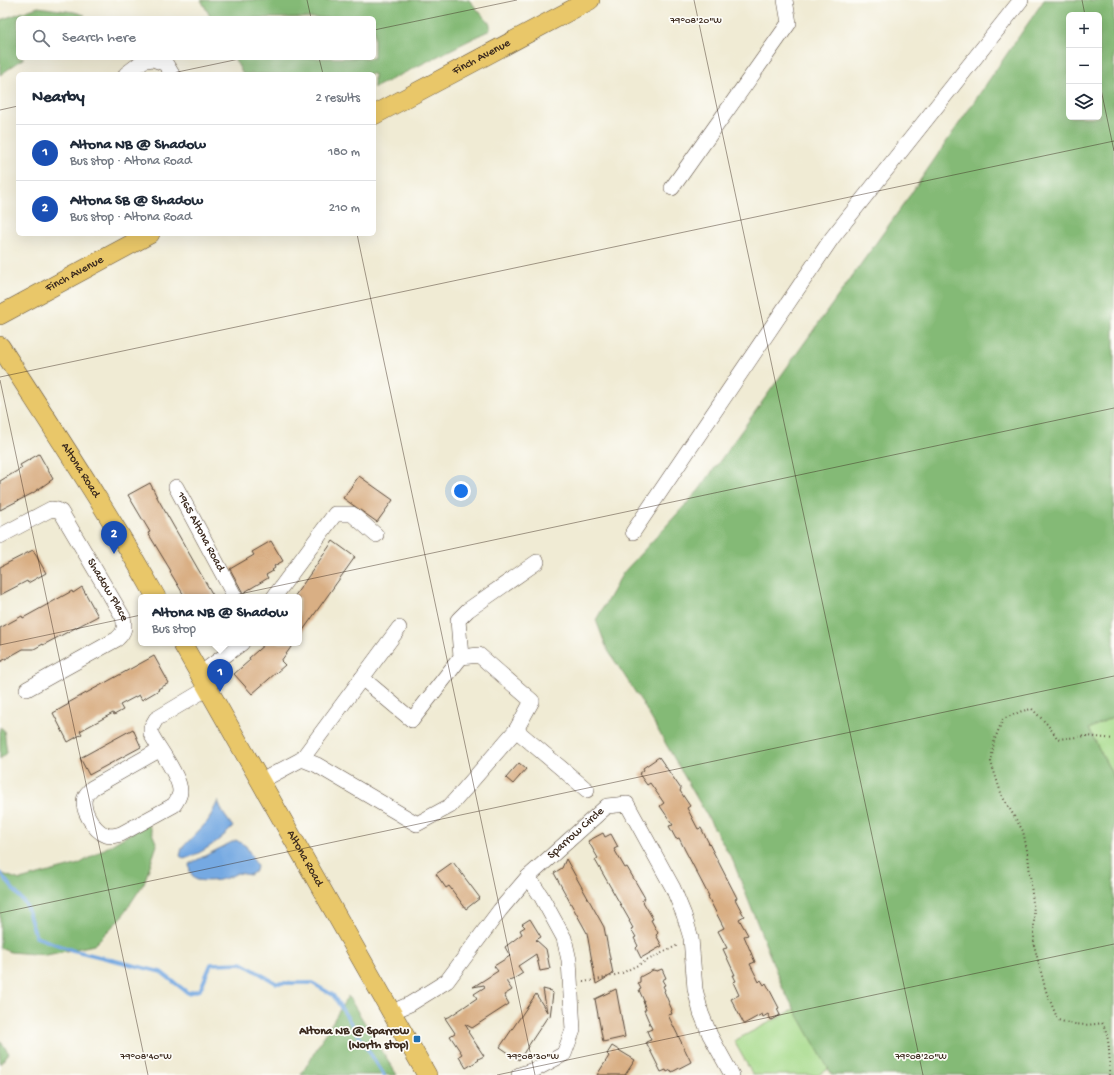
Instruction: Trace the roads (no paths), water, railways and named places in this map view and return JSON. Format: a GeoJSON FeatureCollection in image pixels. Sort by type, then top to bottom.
{"type":"FeatureCollection","features":[{"type":"Feature","properties":{"kind":"main road","name":"Finch Avenue"},"geometry":{"type":"LineString","coordinates":[[376,114],[585,1]]}},
{"type":"Feature","properties":{"kind":"main road","name":"Finch Avenue"},"geometry":{"type":"LineString","coordinates":[[0,316],[146,236]]}},
{"type":"Feature","properties":{"kind":"main road","name":"Altona Road"},"geometry":{"type":"LineString","coordinates":[[0,346],[88,485],[154,594]]}},
{"type":"Feature","properties":{"kind":"main road","name":"Altona Road"},"geometry":{"type":"LineString","coordinates":[[184,646],[427,1075]]}},
{"type":"Feature","properties":{"kind":"street"},"geometry":{"type":"LineString","coordinates":[[672,188],[789,23],[785,0]]}},
{"type":"Feature","properties":{"kind":"street"},"geometry":{"type":"LineString","coordinates":[[633,532],[832,238],[1021,0]]}},
{"type":"Feature","properties":{"kind":"street"},"geometry":{"type":"LineString","coordinates":[[129,72],[143,61],[148,60]]}},
{"type":"Feature","properties":{"kind":"street"},"geometry":{"type":"LineString","coordinates":[[156,60],[166,64],[171,72]]}},
{"type":"Feature","properties":{"kind":"street","name":"1965 Altona Road"},"geometry":{"type":"LineString","coordinates":[[176,487],[233,594]]}},
{"type":"Feature","properties":{"kind":"street","name":"Shadow Place"},"geometry":{"type":"LineString","coordinates":[[0,536],[51,509],[61,512],[123,617],[125,626],[123,633],[117,639],[27,689]]}},
{"type":"Feature","properties":{"kind":"street"},"geometry":{"type":"LineString","coordinates":[[276,594],[335,514],[352,514],[376,535]]}},
{"type":"Feature","properties":{"kind":"street"},"geometry":{"type":"LineString","coordinates":[[362,678],[412,720],[461,657],[458,620],[468,610],[537,562]]}},
{"type":"Feature","properties":{"kind":"street"},"geometry":{"type":"LineString","coordinates":[[260,781],[302,759],[399,628]]}},
{"type":"Feature","properties":{"kind":"street"},"geometry":{"type":"LineString","coordinates":[[159,750],[92,788],[86,795],[84,804],[87,814],[95,827],[105,835],[113,836],[121,834],[174,805],[179,798],[180,790],[178,781],[159,750],[151,734],[150,728],[156,719],[204,681],[239,646]]}},
{"type":"Feature","properties":{"kind":"street"},"geometry":{"type":"LineString","coordinates":[[302,759],[317,765],[417,824],[450,806],[516,730],[532,701],[479,655],[461,657]]}},
{"type":"Feature","properties":{"kind":"street"},"geometry":{"type":"LineString","coordinates":[[516,730],[587,790]]}},
{"type":"Feature","properties":{"kind":"street","name":"Sparrow Circle"},"geometry":{"type":"LineString","coordinates":[[392,1012],[410,1004],[447,981],[500,910],[528,877],[607,806],[627,804],[673,888],[684,915],[691,938],[695,989],[701,1013],[710,1035],[732,1075]]}},
{"type":"Feature","properties":{"kind":"street"},"geometry":{"type":"LineString","coordinates":[[519,1075],[536,1069],[564,1054],[573,1030],[570,960],[564,938],[541,896],[528,877]]}},
{"type":"Feature","properties":{"kind":"water"},"geometry":{"type":"Polygon","coordinates":[[[218,801],[223,813],[233,827],[210,846],[184,859],[180,856],[182,848],[208,821],[218,801]]]}},
{"type":"Feature","properties":{"kind":"water"},"geometry":{"type":"Polygon","coordinates":[[[236,840],[246,846],[257,866],[256,871],[250,875],[237,873],[227,878],[217,880],[196,880],[190,872],[189,864],[236,840]]]}},
{"type":"Feature","properties":{"kind":"waterway"},"geometry":{"type":"LineString","coordinates":[[0,873],[26,905],[36,937],[72,950],[161,972],[188,993],[200,990],[211,964],[242,963],[276,983],[312,983],[333,995],[384,1075]]}},
{"type":"Feature","properties":{"kind":"place","name":"Altona SB @ Shadow"},"geometry":{"type":"Point","coordinates":[114,554]}},
{"type":"Feature","properties":{"kind":"place","name":"Altona NB @ Shadow"},"geometry":{"type":"Point","coordinates":[220,692]}},
{"type":"Feature","properties":{"kind":"place","name":"Altona NB @ Sparrow (North stop)"},"geometry":{"type":"Point","coordinates":[417,1039]}}]}
